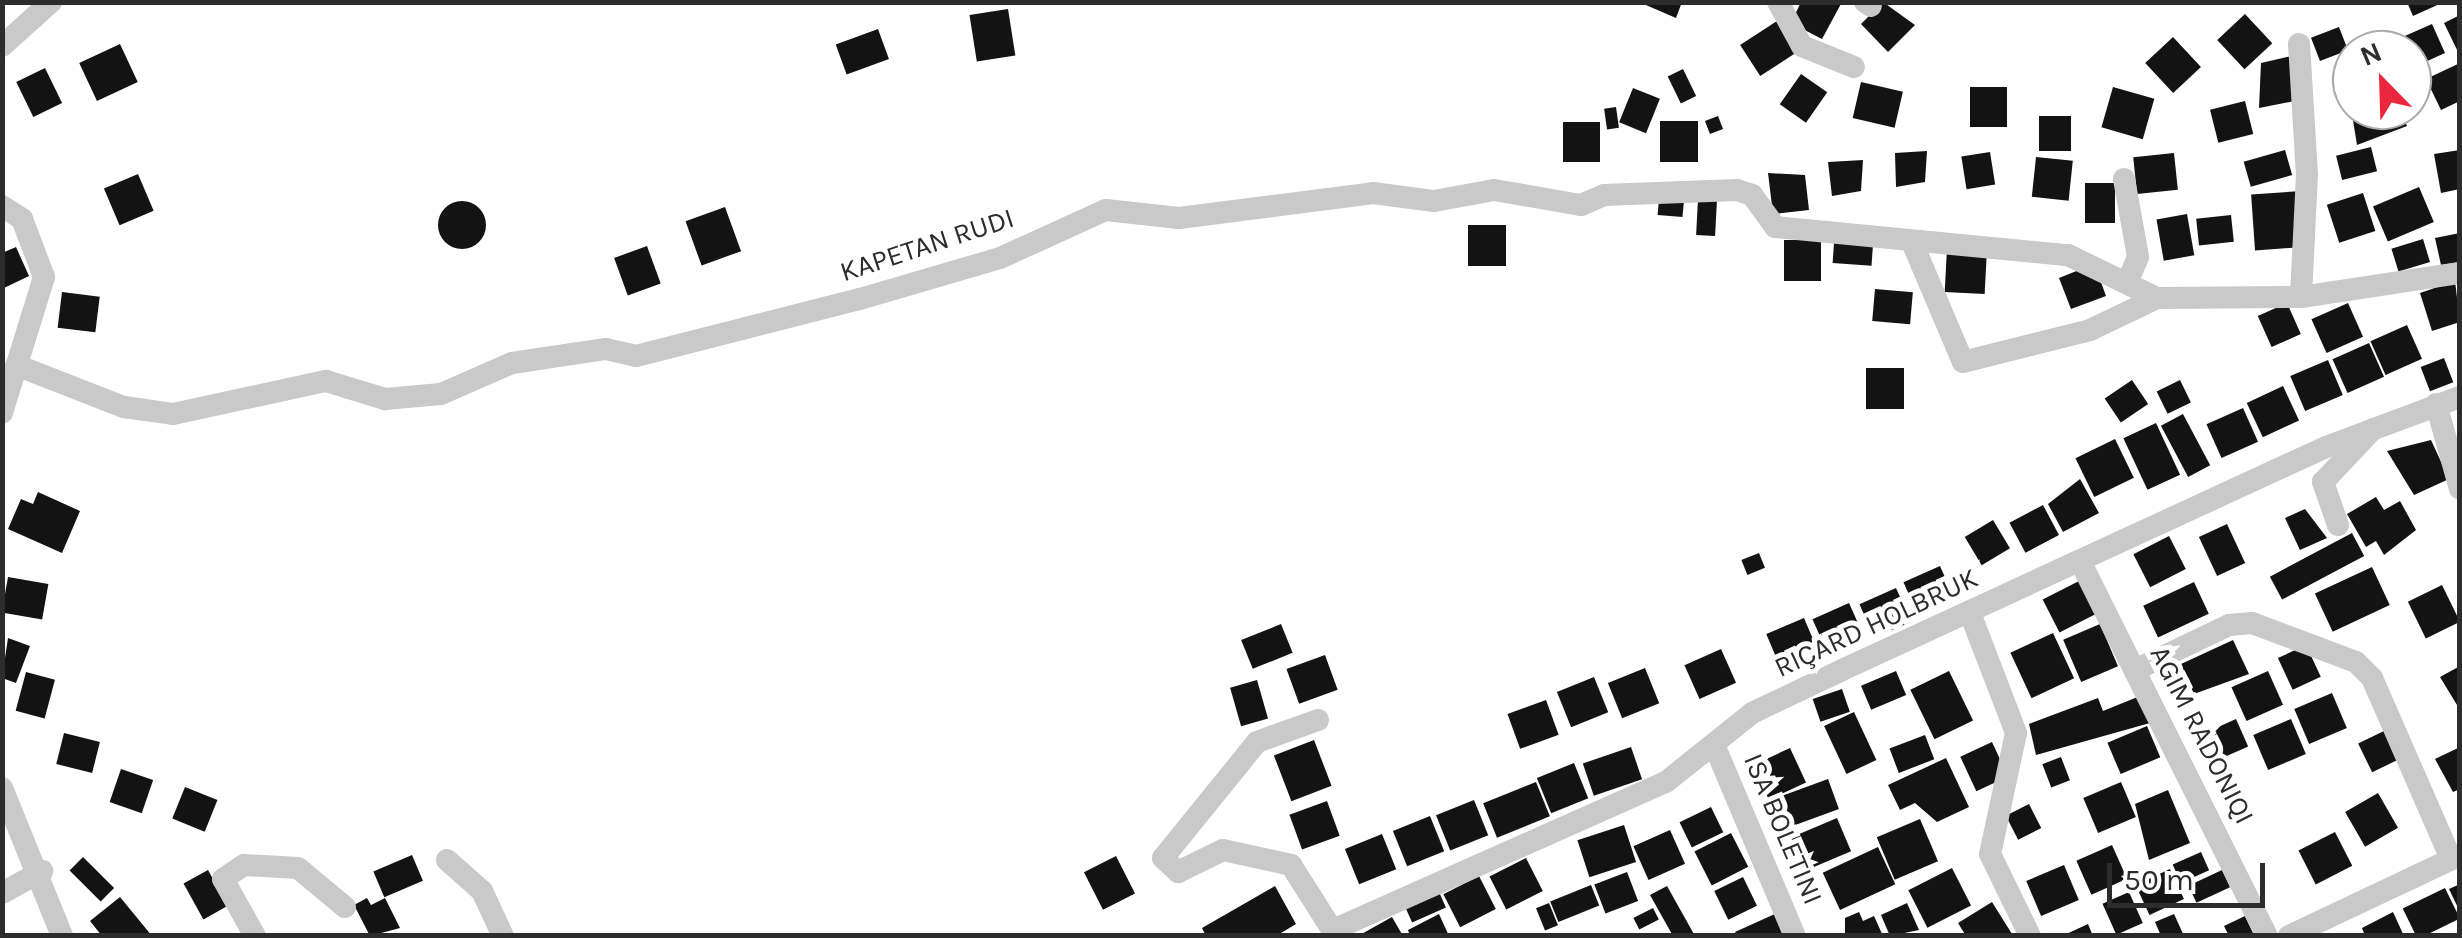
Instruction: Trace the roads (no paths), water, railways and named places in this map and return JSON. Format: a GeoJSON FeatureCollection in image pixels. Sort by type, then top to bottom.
{"type":"FeatureCollection","features":[{"type":"Feature","properties":{"kind":"street"},"geometry":{"type":"LineString","coordinates":[[2,46],[14,25],[51,2]]}},
{"type":"Feature","properties":{"kind":"street"},"geometry":{"type":"LineString","coordinates":[[1778,2],[1802,46],[1854,68]]}},
{"type":"Feature","properties":{"kind":"street"},"geometry":{"type":"LineString","coordinates":[[2299,44],[2308,174],[2301,297]]}},
{"type":"Feature","properties":{"kind":"street"},"geometry":{"type":"LineString","coordinates":[[2124,180],[2138,257],[2128,280]]}},
{"type":"Feature","properties":{"kind":"street","name":"KAPETAN RUDI"},"geometry":{"type":"LineString","coordinates":[[16,366],[124,407],[173,414],[326,382],[385,399],[441,394],[512,363],[606,349],[636,356],[860,299],[1000,258],[1106,210],[1179,218],[1342,196],[1434,200],[1494,190],[1581,206],[1604,195],[1737,190],[1752,194],[1775,227],[2068,255],[2128,280],[2157,298]]}},
{"type":"Feature","properties":{"kind":"street"},"geometry":{"type":"LineString","coordinates":[[2,206],[22,218],[44,277],[2,414]]}},
{"type":"Feature","properties":{"kind":"street"},"geometry":{"type":"LineString","coordinates":[[1912,242],[1963,362],[2090,330],[2157,298],[2301,297],[2460,272]]}},
{"type":"Feature","properties":{"kind":"street","name":"RIÇARD HOLBRUK"},"geometry":{"type":"LineString","coordinates":[[1334,933],[1666,782],[1715,747],[1752,713],[2373,428],[2460,397]]}},
{"type":"Feature","properties":{"kind":"street"},"geometry":{"type":"LineString","coordinates":[[2436,404],[2460,489]]}},
{"type":"Feature","properties":{"kind":"street"},"geometry":{"type":"LineString","coordinates":[[2338,525],[2323,482],[2373,428]]}},
{"type":"Feature","properties":{"kind":"street","name":"AGIM RADONIQI"},"geometry":{"type":"LineString","coordinates":[[2081,563],[2267,936]]}},
{"type":"Feature","properties":{"kind":"street"},"geometry":{"type":"LineString","coordinates":[[1970,613],[2016,732],[1990,854],[2030,936]]}},
{"type":"Feature","properties":{"kind":"street"},"geometry":{"type":"LineString","coordinates":[[2134,670],[2229,624],[2252,623],[2356,662],[2372,678],[2455,857],[2289,936]]}},
{"type":"Feature","properties":{"kind":"street"},"geometry":{"type":"LineString","coordinates":[[1318,720],[1257,742],[1163,858],[1178,872],[1223,850],[1291,865],[1334,933]]}},
{"type":"Feature","properties":{"kind":"street","name":"ISA BOLETINI"},"geometry":{"type":"LineString","coordinates":[[1715,747],[1796,936]]}},
{"type":"Feature","properties":{"kind":"street"},"geometry":{"type":"LineString","coordinates":[[2,788],[42,870],[62,936]]}},
{"type":"Feature","properties":{"kind":"street"},"geometry":{"type":"LineString","coordinates":[[447,860],[482,891],[502,936]]}},
{"type":"Feature","properties":{"kind":"street"},"geometry":{"type":"LineString","coordinates":[[255,936],[223,878],[244,865],[298,868],[345,908]]}},
{"type":"Feature","properties":{"kind":"street"},"geometry":{"type":"LineString","coordinates":[[2,893],[42,870]]}}]}
